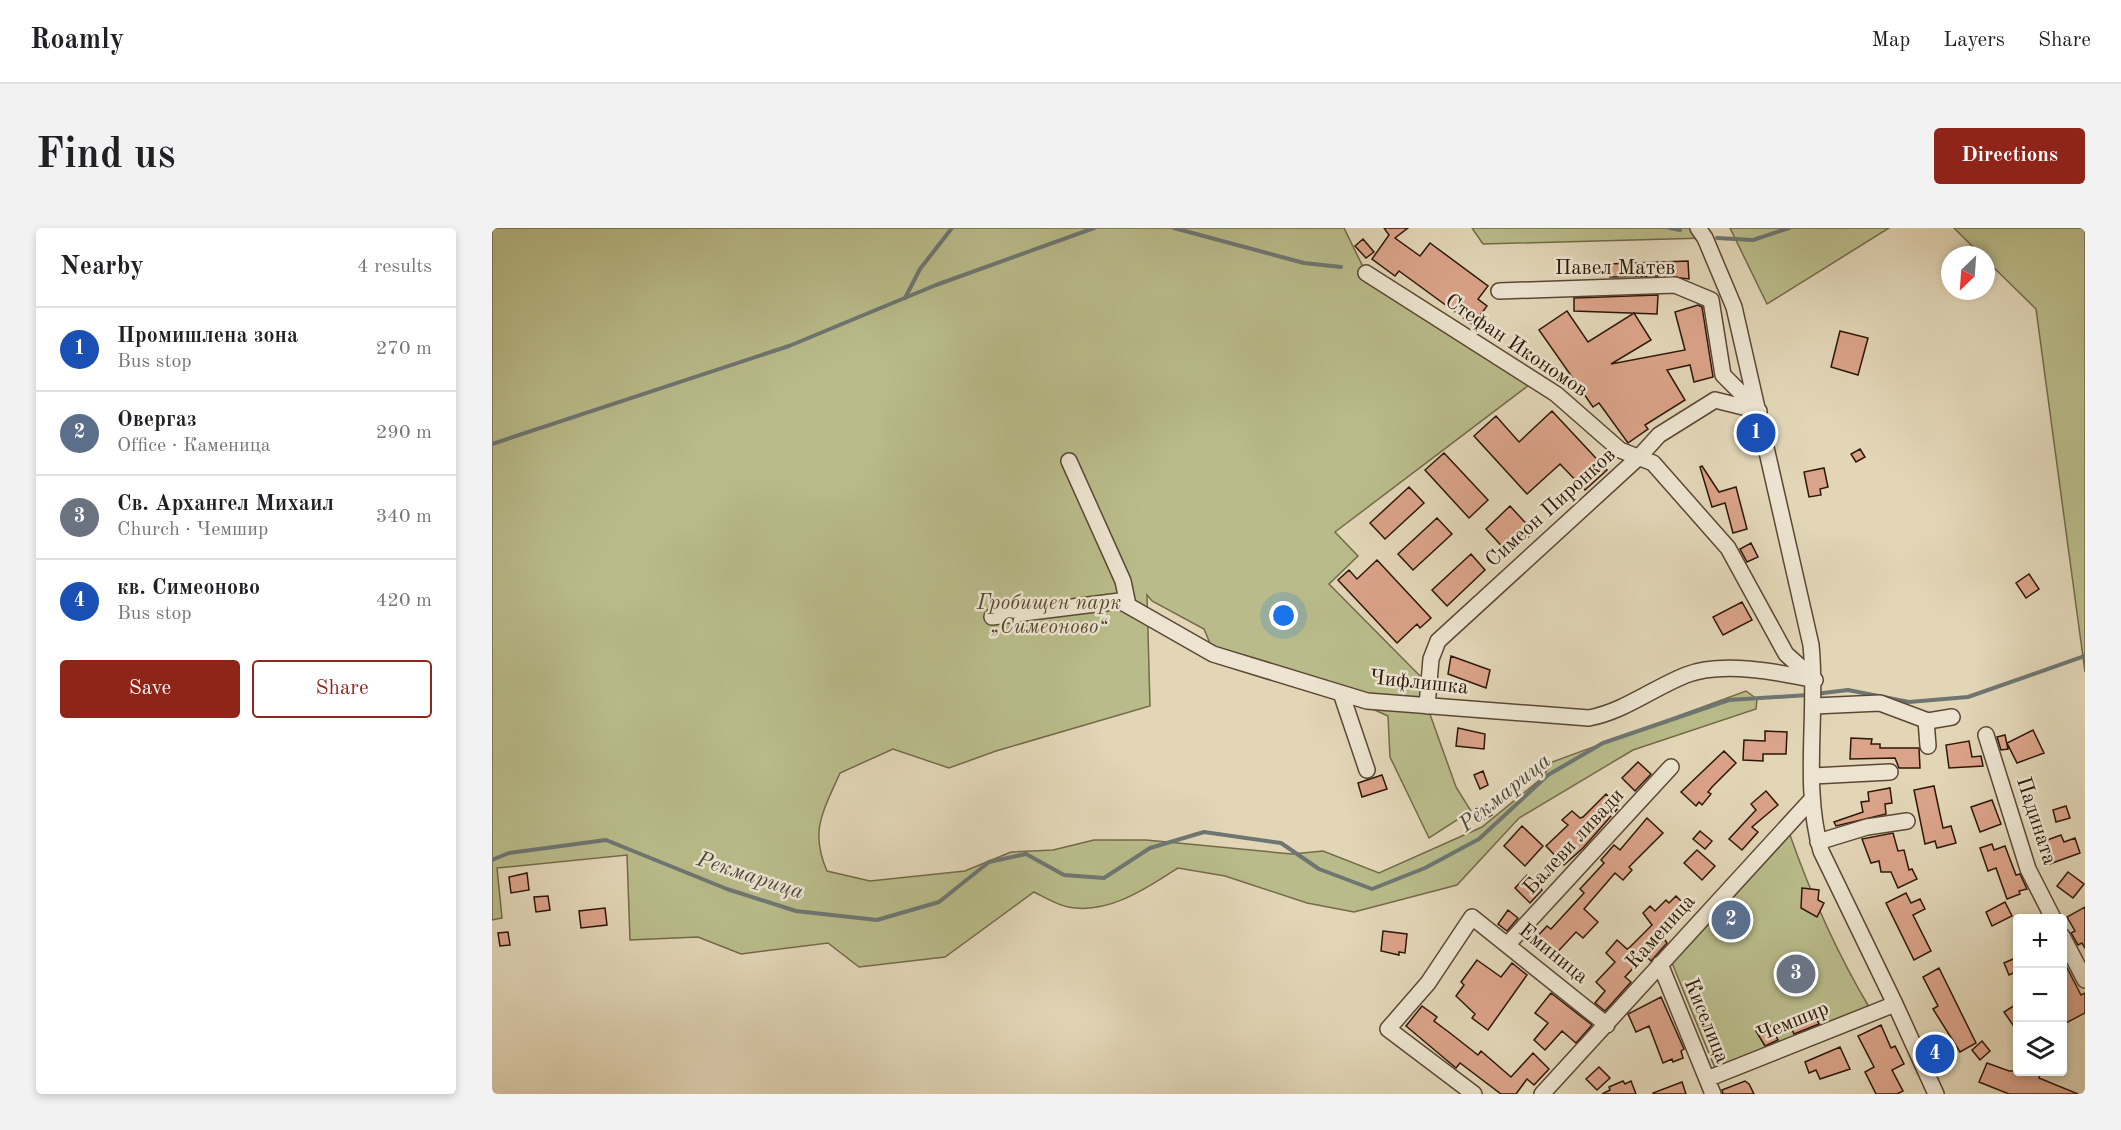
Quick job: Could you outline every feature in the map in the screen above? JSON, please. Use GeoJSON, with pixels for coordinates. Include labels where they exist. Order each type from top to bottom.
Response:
{"type":"FeatureCollection","features":[{"type":"Feature","properties":{"kind":"street"},"geometry":{"type":"LineString","coordinates":[[1698,228],[1705,238],[1734,307],[1811,645],[1815,682],[1813,824],[1818,842],[1936,1094]]}},
{"type":"Feature","properties":{"kind":"street","name":"Стефан Икономов"},"geometry":{"type":"LineString","coordinates":[[1366,273],[1556,394],[1620,450],[1653,463],[1728,548],[1786,654],[1815,682]]}},
{"type":"Feature","properties":{"kind":"street","name":"Павел Матев"},"geometry":{"type":"LineString","coordinates":[[1498,291],[1675,285],[1711,300],[1723,375],[1759,411]]}},
{"type":"Feature","properties":{"kind":"street","name":"Симеон Пиронков"},"geometry":{"type":"LineString","coordinates":[[1426,706],[1431,659],[1438,641],[1639,457],[1659,435],[1715,400],[1759,411]]}},
{"type":"Feature","properties":{"kind":"street"},"geometry":{"type":"LineString","coordinates":[[1069,461],[1123,581],[1128,605]]}},
{"type":"Feature","properties":{"kind":"street","name":"Чифлишка"},"geometry":{"type":"LineString","coordinates":[[992,617],[1120,601],[1213,654],[1367,701],[1426,706],[1589,718],[1607,715],[1688,674],[1720,669],[1771,671],[1815,682]]}},
{"type":"Feature","properties":{"kind":"street"},"geometry":{"type":"LineString","coordinates":[[1341,693],[1367,770]]}},
{"type":"Feature","properties":{"kind":"street"},"geometry":{"type":"LineString","coordinates":[[1814,704],[1880,703],[1926,720],[1952,717]]}},
{"type":"Feature","properties":{"kind":"street"},"geometry":{"type":"LineString","coordinates":[[1926,720],[1928,746]]}},
{"type":"Feature","properties":{"kind":"street","name":"Падината"},"geometry":{"type":"LineString","coordinates":[[1986,735],[2028,869],[2051,914]]}},
{"type":"Feature","properties":{"kind":"street","name":"Балеви ливади"},"geometry":{"type":"LineString","coordinates":[[1507,945],[1671,767]]}},
{"type":"Feature","properties":{"kind":"street"},"geometry":{"type":"LineString","coordinates":[[1813,776],[1890,772]]}},
{"type":"Feature","properties":{"kind":"street","name":"Каменица"},"geometry":{"type":"LineString","coordinates":[[1542,1094],[1812,799]]}},
{"type":"Feature","properties":{"kind":"street"},"geometry":{"type":"LineString","coordinates":[[1818,842],[1867,827],[1907,820]]}},
{"type":"Feature","properties":{"kind":"street","name":"Еминица"},"geometry":{"type":"LineString","coordinates":[[1474,1094],[1388,1029],[1428,983],[1472,917],[1607,1024]]}},
{"type":"Feature","properties":{"kind":"street"},"geometry":{"type":"LineString","coordinates":[[2067,946],[2085,980]]}},
{"type":"Feature","properties":{"kind":"street","name":"Киселица"},"geometry":{"type":"LineString","coordinates":[[1660,964],[1713,1094]]}},
{"type":"Feature","properties":{"kind":"street","name":"Чемшир"},"geometry":{"type":"LineString","coordinates":[[1707,1079],[1895,1004]]}},
{"type":"Feature","properties":{"kind":"green space","name":"Гробищен парк „Симеоново“"},"geometry":{"type":"Polygon","coordinates":[[[492,228],[1344,228],[1366,273],[1533,382],[1335,532],[1358,556],[1329,584],[1428,684],[1427,706],[1456,787],[1471,811],[1429,838],[1390,757],[1388,716],[1311,681],[1212,648],[1204,629],[1152,601],[1147,595],[1150,706],[996,751],[949,768],[893,749],[840,773],[824,809],[819,832],[819,844],[827,871],[870,881],[965,871],[1011,852],[1053,850],[1094,840],[1146,840],[1292,854],[1323,851],[1379,873],[1482,827],[1542,778],[1552,762],[1746,691],[1757,699],[1756,709],[1633,750],[1519,818],[1457,885],[1354,912],[1307,903],[1225,876],[1178,868],[1126,898],[1098,907],[1068,907],[1034,892],[945,957],[859,967],[828,943],[741,954],[698,937],[630,940],[627,855],[497,868],[502,918],[492,920],[492,228]]]}},
{"type":"Feature","properties":{"kind":"green space"},"geometry":{"type":"Polygon","coordinates":[[[1472,228],[1698,228],[1705,238],[1483,244],[1472,228]]]}},
{"type":"Feature","properties":{"kind":"green space"},"geometry":{"type":"Polygon","coordinates":[[[1730,228],[1889,228],[1767,304],[1730,228]]]}},
{"type":"Feature","properties":{"kind":"green space"},"geometry":{"type":"Polygon","coordinates":[[[1954,228],[2085,228],[2085,672],[2036,309],[1995,269],[1995,246],[1972,246],[1954,228]]]}},
{"type":"Feature","properties":{"kind":"green space"},"geometry":{"type":"Polygon","coordinates":[[[1790,835],[1825,923],[1869,1007],[1715,1068],[1672,963],[1790,835]]]}},
{"type":"Feature","properties":{"kind":"building"},"geometry":{"type":"Polygon","coordinates":[[[1384,228],[1408,228],[1395,238],[1420,256],[1430,243],[1488,286],[1478,299],[1487,306],[1473,325],[1399,271],[1395,276],[1372,259],[1389,235],[1384,228]]]}},
{"type":"Feature","properties":{"kind":"building"},"geometry":{"type":"Polygon","coordinates":[[[1363,239],[1374,252],[1366,258],[1355,246],[1363,239]]]}},
{"type":"Feature","properties":{"kind":"building"},"geometry":{"type":"Polygon","coordinates":[[[1688,261],[1689,279],[1665,276],[1661,262],[1688,261]]]}},
{"type":"Feature","properties":{"kind":"building"},"geometry":{"type":"Polygon","coordinates":[[[1658,262],[1658,276],[1610,277],[1609,264],[1658,262]]]}},
{"type":"Feature","properties":{"kind":"building"},"geometry":{"type":"Polygon","coordinates":[[[1658,295],[1657,314],[1574,311],[1574,298],[1658,295]]]}},
{"type":"Feature","properties":{"kind":"building"},"geometry":{"type":"Polygon","coordinates":[[[1698,305],[1702,307],[1713,377],[1694,382],[1690,365],[1667,370],[1685,400],[1645,425],[1648,429],[1628,443],[1599,403],[1593,407],[1539,330],[1567,311],[1588,342],[1634,313],[1651,340],[1611,364],[1685,350],[1675,312],[1698,305]]]}},
{"type":"Feature","properties":{"kind":"building"},"geometry":{"type":"Polygon","coordinates":[[[1840,331],[1868,338],[1858,375],[1831,367],[1840,331]]]}},
{"type":"Feature","properties":{"kind":"building"},"geometry":{"type":"Polygon","coordinates":[[[1552,411],[1607,470],[1585,490],[1560,464],[1527,494],[1474,436],[1496,416],[1519,442],[1552,411]]]}},
{"type":"Feature","properties":{"kind":"building"},"geometry":{"type":"Polygon","coordinates":[[[1860,449],[1865,457],[1856,462],[1851,454],[1860,449]]]}},
{"type":"Feature","properties":{"kind":"building"},"geometry":{"type":"Polygon","coordinates":[[[1444,453],[1488,500],[1469,518],[1425,470],[1444,453]]]}},
{"type":"Feature","properties":{"kind":"building"},"geometry":{"type":"Polygon","coordinates":[[[1702,466],[1719,492],[1736,487],[1747,529],[1733,533],[1725,503],[1712,507],[1700,467],[1702,466]]]}},
{"type":"Feature","properties":{"kind":"building"},"geometry":{"type":"Polygon","coordinates":[[[1824,468],[1828,487],[1820,489],[1821,495],[1809,497],[1804,472],[1824,468]]]}},
{"type":"Feature","properties":{"kind":"building"},"geometry":{"type":"Polygon","coordinates":[[[1409,487],[1424,503],[1385,539],[1370,523],[1409,487]]]}},
{"type":"Feature","properties":{"kind":"building"},"geometry":{"type":"Polygon","coordinates":[[[1510,506],[1534,532],[1509,554],[1486,529],[1510,506]]]}},
{"type":"Feature","properties":{"kind":"building"},"geometry":{"type":"Polygon","coordinates":[[[1437,518],[1452,534],[1413,570],[1398,554],[1437,518]]]}},
{"type":"Feature","properties":{"kind":"building"},"geometry":{"type":"Polygon","coordinates":[[[1751,543],[1758,557],[1747,562],[1740,549],[1751,543]]]}},
{"type":"Feature","properties":{"kind":"building"},"geometry":{"type":"Polygon","coordinates":[[[1471,554],[1485,570],[1447,606],[1432,590],[1471,554]]]}},
{"type":"Feature","properties":{"kind":"building"},"geometry":{"type":"Polygon","coordinates":[[[1377,560],[1431,618],[1420,628],[1417,624],[1397,643],[1338,580],[1349,570],[1357,579],[1377,560]]]}},
{"type":"Feature","properties":{"kind":"building"},"geometry":{"type":"Polygon","coordinates":[[[2029,574],[2039,589],[2026,598],[2016,583],[2029,574]]]}},
{"type":"Feature","properties":{"kind":"building"},"geometry":{"type":"Polygon","coordinates":[[[1742,602],[1752,620],[1723,635],[1713,617],[1742,602]]]}},
{"type":"Feature","properties":{"kind":"building"},"geometry":{"type":"Polygon","coordinates":[[[1451,656],[1490,670],[1486,688],[1448,674],[1451,656]]]}},
{"type":"Feature","properties":{"kind":"building"},"geometry":{"type":"Polygon","coordinates":[[[1458,728],[1485,734],[1484,749],[1456,746],[1458,728]]]}},
{"type":"Feature","properties":{"kind":"building"},"geometry":{"type":"Polygon","coordinates":[[[2033,730],[2044,753],[2017,763],[2007,743],[2033,730]]]}},
{"type":"Feature","properties":{"kind":"building"},"geometry":{"type":"Polygon","coordinates":[[[1765,731],[1787,732],[1786,754],[1763,754],[1763,761],[1743,760],[1744,740],[1765,741],[1765,731]]]}},
{"type":"Feature","properties":{"kind":"building"},"geometry":{"type":"Polygon","coordinates":[[[2005,735],[2008,749],[2001,750],[1997,737],[2005,735]]]}},
{"type":"Feature","properties":{"kind":"building"},"geometry":{"type":"Polygon","coordinates":[[[1851,738],[1872,739],[1871,744],[1880,744],[1880,748],[1919,748],[1920,768],[1899,768],[1895,758],[1850,759],[1851,738]]]}},
{"type":"Feature","properties":{"kind":"building"},"geometry":{"type":"Polygon","coordinates":[[[1969,741],[1972,757],[1981,756],[1983,766],[1949,768],[1946,745],[1969,741]]]}},
{"type":"Feature","properties":{"kind":"building"},"geometry":{"type":"Polygon","coordinates":[[[1724,751],[1736,763],[1712,787],[1708,792],[1711,794],[1702,805],[1699,802],[1696,806],[1681,792],[1724,751]]]}},
{"type":"Feature","properties":{"kind":"building"},"geometry":{"type":"Polygon","coordinates":[[[1638,762],[1651,774],[1635,791],[1622,778],[1638,762]]]}},
{"type":"Feature","properties":{"kind":"building"},"geometry":{"type":"Polygon","coordinates":[[[1483,771],[1488,785],[1480,789],[1474,775],[1483,771]]]}},
{"type":"Feature","properties":{"kind":"building"},"geometry":{"type":"Polygon","coordinates":[[[1382,775],[1387,789],[1362,797],[1358,783],[1382,775]]]}},
{"type":"Feature","properties":{"kind":"building"},"geometry":{"type":"Polygon","coordinates":[[[1934,786],[1943,828],[1951,826],[1956,843],[1937,848],[1935,841],[1925,844],[1914,790],[1934,786]]]}},
{"type":"Feature","properties":{"kind":"building"},"geometry":{"type":"Polygon","coordinates":[[[1890,788],[1892,803],[1885,804],[1886,814],[1836,826],[1834,822],[1863,812],[1861,802],[1869,801],[1868,792],[1890,788]]]}},
{"type":"Feature","properties":{"kind":"building"},"geometry":{"type":"Polygon","coordinates":[[[1766,791],[1778,805],[1752,827],[1758,832],[1742,850],[1729,839],[1756,810],[1751,804],[1766,791]]]}},
{"type":"Feature","properties":{"kind":"building"},"geometry":{"type":"Polygon","coordinates":[[[1606,794],[1619,807],[1583,848],[1564,865],[1546,846],[1568,825],[1562,820],[1572,811],[1580,818],[1583,817],[1606,794]]]}},
{"type":"Feature","properties":{"kind":"building"},"geometry":{"type":"Polygon","coordinates":[[[1992,800],[2001,824],[1980,832],[1971,807],[1992,800]]]}},
{"type":"Feature","properties":{"kind":"building"},"geometry":{"type":"Polygon","coordinates":[[[1488,805],[1492,815],[1480,821],[1476,809],[1488,805]]]}},
{"type":"Feature","properties":{"kind":"building"},"geometry":{"type":"Polygon","coordinates":[[[2066,806],[2070,818],[2056,822],[2053,810],[2066,806]]]}},
{"type":"Feature","properties":{"kind":"building"},"geometry":{"type":"Polygon","coordinates":[[[1647,818],[1663,833],[1629,867],[1632,870],[1623,880],[1615,873],[1584,909],[1598,922],[1583,938],[1576,932],[1551,959],[1532,942],[1547,926],[1551,929],[1584,893],[1580,889],[1604,863],[1601,860],[1614,845],[1620,850],[1647,818]]]}},
{"type":"Feature","properties":{"kind":"building"},"geometry":{"type":"Polygon","coordinates":[[[1522,826],[1543,846],[1525,866],[1504,846],[1522,826]]]}},
{"type":"Feature","properties":{"kind":"building"},"geometry":{"type":"Polygon","coordinates":[[[1700,831],[1712,841],[1705,849],[1693,839],[1700,831]]]}},
{"type":"Feature","properties":{"kind":"building"},"geometry":{"type":"Polygon","coordinates":[[[1893,833],[1898,851],[1904,850],[1909,870],[1912,869],[1917,879],[1898,888],[1891,872],[1881,872],[1879,861],[1871,863],[1862,839],[1893,833]]]}},
{"type":"Feature","properties":{"kind":"building"},"geometry":{"type":"Polygon","coordinates":[[[2061,835],[2064,842],[2075,838],[2080,853],[2047,865],[2039,843],[2061,835]]]}},
{"type":"Feature","properties":{"kind":"building"},"geometry":{"type":"Polygon","coordinates":[[[1992,844],[1994,850],[2005,846],[2016,875],[2020,874],[2027,889],[2019,891],[2020,894],[2007,899],[1996,868],[1988,871],[1980,848],[1992,844]]]}},
{"type":"Feature","properties":{"kind":"building"},"geometry":{"type":"Polygon","coordinates":[[[1697,850],[1715,866],[1702,880],[1684,863],[1697,850]]]}},
{"type":"Feature","properties":{"kind":"building"},"geometry":{"type":"Polygon","coordinates":[[[2068,872],[2084,884],[2073,898],[2057,886],[2068,872]]]}},
{"type":"Feature","properties":{"kind":"building"},"geometry":{"type":"Polygon","coordinates":[[[527,873],[529,890],[511,893],[509,877],[527,873]]]}},
{"type":"Feature","properties":{"kind":"building"},"geometry":{"type":"Polygon","coordinates":[[[1527,875],[1542,890],[1530,903],[1515,888],[1527,875]]]}},
{"type":"Feature","properties":{"kind":"building"},"geometry":{"type":"Polygon","coordinates":[[[1802,888],[1819,890],[1818,900],[1824,903],[1817,917],[1801,908],[1802,888]]]}},
{"type":"Feature","properties":{"kind":"building"},"geometry":{"type":"Polygon","coordinates":[[[1906,893],[1911,903],[1920,899],[1925,909],[1913,915],[1931,951],[1914,960],[1886,903],[1906,893]]]}},
{"type":"Feature","properties":{"kind":"building"},"geometry":{"type":"Polygon","coordinates":[[[548,896],[550,910],[536,912],[534,897],[548,896]]]}},
{"type":"Feature","properties":{"kind":"building"},"geometry":{"type":"Polygon","coordinates":[[[1676,896],[1689,909],[1663,937],[1667,943],[1651,961],[1645,955],[1625,977],[1631,982],[1605,1011],[1595,1003],[1605,991],[1596,982],[1615,962],[1606,953],[1617,940],[1627,949],[1630,947],[1652,925],[1643,913],[1650,906],[1655,911],[1666,900],[1669,903],[1676,896]]]}},
{"type":"Feature","properties":{"kind":"building"},"geometry":{"type":"Polygon","coordinates":[[[1737,902],[1748,912],[1725,937],[1714,928],[1737,902]]]}},
{"type":"Feature","properties":{"kind":"building"},"geometry":{"type":"Polygon","coordinates":[[[2005,902],[2012,916],[1992,926],[1986,912],[2005,902]]]}},
{"type":"Feature","properties":{"kind":"building"},"geometry":{"type":"Polygon","coordinates":[[[2085,907],[2085,948],[2082,943],[2078,945],[2071,933],[2075,931],[2067,917],[2085,907]]]}},
{"type":"Feature","properties":{"kind":"building"},"geometry":{"type":"Polygon","coordinates":[[[605,908],[607,925],[581,928],[579,911],[605,908]]]}},
{"type":"Feature","properties":{"kind":"building"},"geometry":{"type":"Polygon","coordinates":[[[1508,910],[1518,918],[1507,931],[1498,924],[1508,910]]]}},
{"type":"Feature","properties":{"kind":"building"},"geometry":{"type":"Polygon","coordinates":[[[1383,931],[1407,934],[1405,953],[1399,952],[1399,955],[1381,951],[1383,931]]]}},
{"type":"Feature","properties":{"kind":"building"},"geometry":{"type":"Polygon","coordinates":[[[508,932],[510,945],[500,946],[498,933],[508,932]]]}},
{"type":"Feature","properties":{"kind":"building"},"geometry":{"type":"Polygon","coordinates":[[[1785,959],[1814,971],[1807,990],[1777,977],[1785,959]]]}},
{"type":"Feature","properties":{"kind":"building"},"geometry":{"type":"Polygon","coordinates":[[[2013,959],[2013,973],[2009,975],[2004,963],[2013,959]]]}},
{"type":"Feature","properties":{"kind":"building"},"geometry":{"type":"Polygon","coordinates":[[[1477,960],[1501,977],[1512,963],[1527,975],[1488,1030],[1472,1018],[1475,1014],[1456,996],[1464,985],[1461,982],[1477,960]]]}},
{"type":"Feature","properties":{"kind":"building"},"geometry":{"type":"Polygon","coordinates":[[[1939,968],[1976,1043],[1960,1052],[1933,1009],[1938,1006],[1923,977],[1939,968]]]}},
{"type":"Feature","properties":{"kind":"building"},"geometry":{"type":"Polygon","coordinates":[[[2067,968],[2081,995],[2085,993],[2085,1013],[2067,1022],[2067,968]]]}},
{"type":"Feature","properties":{"kind":"building"},"geometry":{"type":"Polygon","coordinates":[[[1551,993],[1592,1025],[1576,1043],[1562,1031],[1545,1050],[1534,1040],[1548,1023],[1535,1013],[1551,993]]]}},
{"type":"Feature","properties":{"kind":"building"},"geometry":{"type":"Polygon","coordinates":[[[1661,997],[1684,1049],[1681,1051],[1683,1058],[1673,1062],[1672,1059],[1663,1063],[1649,1026],[1636,1032],[1628,1014],[1661,997]]]}},
{"type":"Feature","properties":{"kind":"building"},"geometry":{"type":"Polygon","coordinates":[[[1422,1006],[1437,1017],[1434,1021],[1478,1055],[1481,1051],[1511,1077],[1533,1053],[1549,1069],[1534,1085],[1527,1079],[1516,1094],[1501,1094],[1460,1063],[1456,1068],[1406,1026],[1422,1006]]]}},
{"type":"Feature","properties":{"kind":"building"},"geometry":{"type":"Polygon","coordinates":[[[2013,1006],[2013,1025],[2004,1012],[2013,1006]]]}},
{"type":"Feature","properties":{"kind":"building"},"geometry":{"type":"Polygon","coordinates":[[[1815,1015],[1819,1024],[1794,1034],[1790,1025],[1815,1015]]]}},
{"type":"Feature","properties":{"kind":"building"},"geometry":{"type":"Polygon","coordinates":[[[1769,1024],[1778,1040],[1765,1046],[1756,1031],[1769,1024]]]}},
{"type":"Feature","properties":{"kind":"building"},"geometry":{"type":"Polygon","coordinates":[[[1881,1025],[1891,1048],[1895,1046],[1904,1064],[1892,1070],[1903,1091],[1897,1094],[1876,1094],[1865,1072],[1874,1067],[1858,1036],[1881,1025]]]}},
{"type":"Feature","properties":{"kind":"building"},"geometry":{"type":"Polygon","coordinates":[[[1982,1041],[1990,1051],[1980,1060],[1972,1050],[1982,1041]]]}},
{"type":"Feature","properties":{"kind":"building"},"geometry":{"type":"Polygon","coordinates":[[[1840,1047],[1850,1069],[1820,1079],[1816,1070],[1809,1073],[1805,1062],[1840,1047]]]}},
{"type":"Feature","properties":{"kind":"building"},"geometry":{"type":"Polygon","coordinates":[[[1987,1063],[2013,1071],[2013,1076],[2040,1076],[2039,1078],[2078,1094],[2009,1094],[1979,1082],[1987,1063]]]}},
{"type":"Feature","properties":{"kind":"building"},"geometry":{"type":"Polygon","coordinates":[[[1599,1067],[1610,1078],[1597,1090],[1586,1079],[1599,1067]]]}},
{"type":"Feature","properties":{"kind":"building"},"geometry":{"type":"Polygon","coordinates":[[[1623,1081],[1625,1084],[1631,1081],[1636,1094],[1602,1094],[1610,1090],[1609,1087],[1623,1081]]]}},
{"type":"Feature","properties":{"kind":"building"},"geometry":{"type":"Polygon","coordinates":[[[1745,1081],[1754,1094],[1723,1094],[1722,1090],[1745,1081]]]}},
{"type":"Feature","properties":{"kind":"building"},"geometry":{"type":"Polygon","coordinates":[[[1682,1082],[1686,1094],[1653,1094],[1653,1093],[1682,1082]]]}},
{"type":"Feature","properties":{"kind":"waterway"},"geometry":{"type":"LineString","coordinates":[[905,298],[920,269],[952,228]]}},
{"type":"Feature","properties":{"kind":"waterway"},"geometry":{"type":"LineString","coordinates":[[492,444],[789,346],[936,285],[1094,228]]}},
{"type":"Feature","properties":{"kind":"waterway"},"geometry":{"type":"LineString","coordinates":[[1174,228],[1304,263],[1341,267]]}},
{"type":"Feature","properties":{"kind":"waterway"},"geometry":{"type":"LineString","coordinates":[[1670,228],[1680,230]]}},
{"type":"Feature","properties":{"kind":"waterway"},"geometry":{"type":"LineString","coordinates":[[1717,238],[1753,240],[1789,228]]}},
{"type":"Feature","properties":{"kind":"waterway","name":"Рекмарица"},"geometry":{"type":"LineString","coordinates":[[1815,694],[1848,690],[1909,702],[1968,697],[2085,656]]}},
{"type":"Feature","properties":{"kind":"waterway","name":"Рекмарица"},"geometry":{"type":"LineString","coordinates":[[492,860],[509,853],[606,840],[727,889],[796,911],[877,920],[939,902],[989,862],[1026,854],[1064,875],[1104,878],[1150,848],[1204,832],[1281,843],[1319,869],[1372,889],[1425,868],[1479,839],[1548,775],[1603,743],[1729,700],[1808,695]]}},
{"type":"Feature","properties":{"kind":"place","name":"Промишлена зона"},"geometry":{"type":"Point","coordinates":[1756,433]}},
{"type":"Feature","properties":{"kind":"place","name":"Овергаз"},"geometry":{"type":"Point","coordinates":[1731,920]}},
{"type":"Feature","properties":{"kind":"place","name":"Св. Архангел Михаил"},"geometry":{"type":"Point","coordinates":[1796,974]}},
{"type":"Feature","properties":{"kind":"place","name":"кв. Симеоново"},"geometry":{"type":"Point","coordinates":[1935,1054]}}]}
